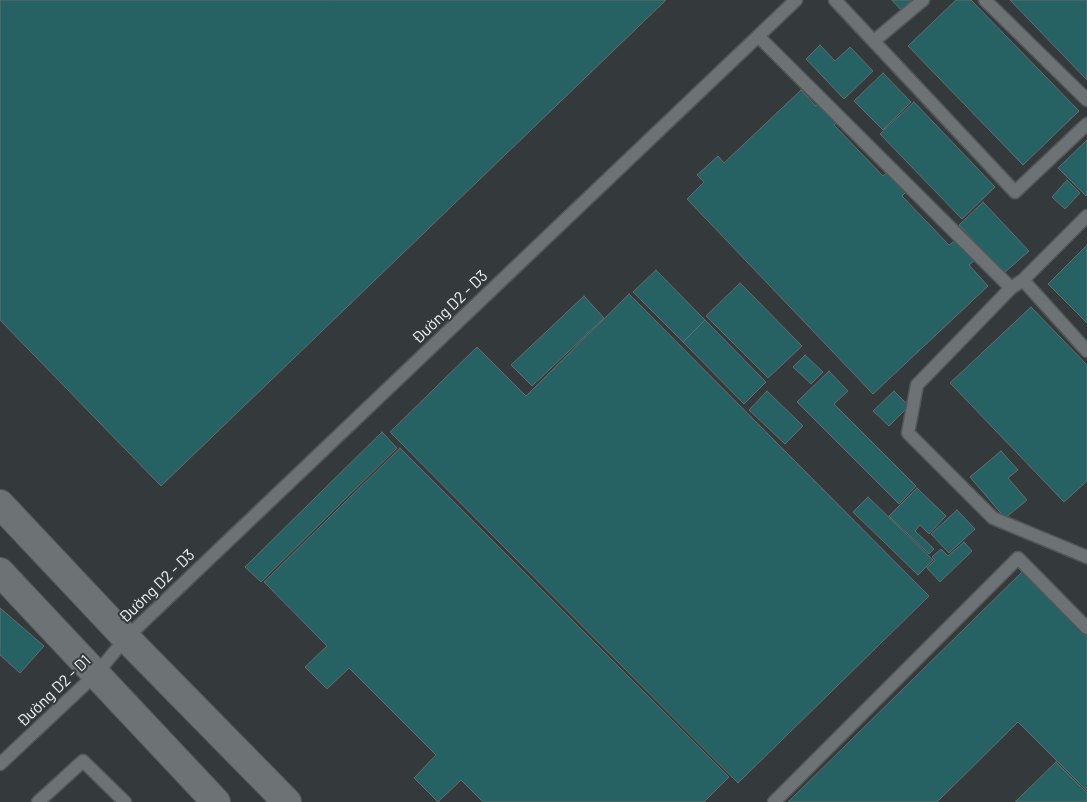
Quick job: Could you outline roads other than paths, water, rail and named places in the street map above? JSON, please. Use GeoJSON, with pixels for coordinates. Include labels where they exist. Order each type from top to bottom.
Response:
{"type":"FeatureCollection","features":[{"type":"Feature","properties":{"kind":"street"},"geometry":{"type":"LineString","coordinates":[[0,504],[126,638],[287,802]]}},
{"type":"Feature","properties":{"kind":"street"},"geometry":{"type":"LineString","coordinates":[[0,572],[97,673],[216,802]]}},
{"type":"Feature","properties":{"kind":"lane","name":"Đường D2 - D3"},"geometry":{"type":"LineString","coordinates":[[126,638],[796,0]]}},
{"type":"Feature","properties":{"kind":"lane"},"geometry":{"type":"LineString","coordinates":[[835,0],[1015,192],[1087,124]]}},
{"type":"Feature","properties":{"kind":"lane"},"geometry":{"type":"LineString","coordinates":[[874,41],[923,0]]}},
{"type":"Feature","properties":{"kind":"lane"},"geometry":{"type":"LineString","coordinates":[[985,0],[1087,100]]}},
{"type":"Feature","properties":{"kind":"lane"},"geometry":{"type":"LineString","coordinates":[[759,37],[1011,288]]}},
{"type":"Feature","properties":{"kind":"lane"},"geometry":{"type":"LineString","coordinates":[[1087,216],[1023,280],[1011,288],[917,385],[908,432],[993,518],[1087,556]]}},
{"type":"Feature","properties":{"kind":"lane"},"geometry":{"type":"LineString","coordinates":[[1023,280],[1087,352]]}},
{"type":"Feature","properties":{"kind":"lane"},"geometry":{"type":"LineString","coordinates":[[774,802],[1018,558],[1087,628]]}},
{"type":"Feature","properties":{"kind":"lane","name":"Đường D2 - D1"},"geometry":{"type":"LineString","coordinates":[[0,764],[97,673],[126,638]]}},
{"type":"Feature","properties":{"kind":"lane"},"geometry":{"type":"LineString","coordinates":[[38,802],[83,761],[125,802]]}}]}
